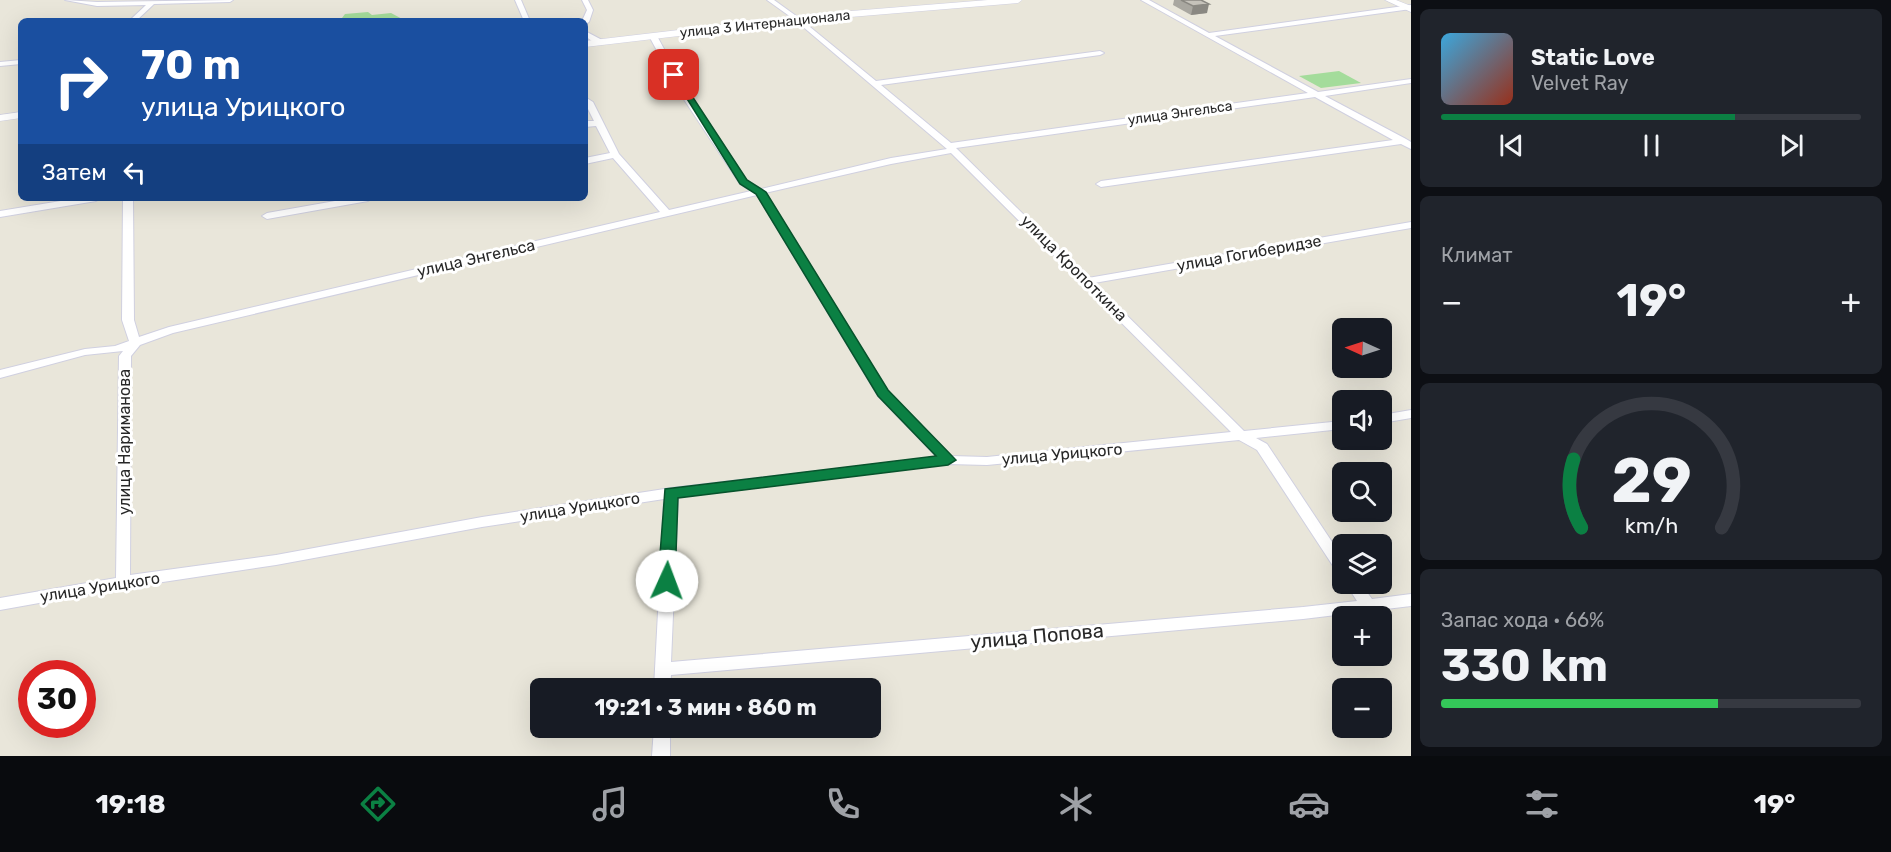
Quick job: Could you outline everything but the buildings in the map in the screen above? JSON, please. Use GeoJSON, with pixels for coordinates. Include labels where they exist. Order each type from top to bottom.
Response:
{"type":"FeatureCollection","features":[{"type":"Feature","properties":{"kind":"street"},"geometry":{"type":"LineString","coordinates":[[68,0],[97,4],[230,0]]}},
{"type":"Feature","properties":{"kind":"street"},"geometry":{"type":"LineString","coordinates":[[135,18],[149,4],[157,0]]}},
{"type":"Feature","properties":{"kind":"street"},"geometry":{"type":"LineString","coordinates":[[518,0],[526,18]]}},
{"type":"Feature","properties":{"kind":"street"},"geometry":{"type":"LineString","coordinates":[[585,0],[590,10],[587,18]]}},
{"type":"Feature","properties":{"kind":"street","name":"улица Кропоткина"},"geometry":{"type":"LineString","coordinates":[[770,0],[797,19],[951,148],[1088,281],[1240,435],[1262,447],[1332,553]]}},
{"type":"Feature","properties":{"kind":"street","name":"улица 3 Интернационала"},"geometry":{"type":"LineString","coordinates":[[588,44],[797,19],[1017,0]]}},
{"type":"Feature","properties":{"kind":"street"},"geometry":{"type":"LineString","coordinates":[[1144,0],[1407,143]]}},
{"type":"Feature","properties":{"kind":"street"},"geometry":{"type":"LineString","coordinates":[[1389,0],[1410,8]]}},
{"type":"Feature","properties":{"kind":"street"},"geometry":{"type":"LineString","coordinates":[[1208,35],[1410,8]]}},
{"type":"Feature","properties":{"kind":"street"},"geometry":{"type":"LineString","coordinates":[[588,35],[599,42]]}},
{"type":"Feature","properties":{"kind":"street"},"geometry":{"type":"LineString","coordinates":[[653,36],[685,95],[743,182],[760,192],[882,393],[948,460]]}},
{"type":"Feature","properties":{"kind":"street"},"geometry":{"type":"LineString","coordinates":[[874,84],[1100,53]]}},
{"type":"Feature","properties":{"kind":"street"},"geometry":{"type":"LineString","coordinates":[[0,64],[18,62]]}},
{"type":"Feature","properties":{"kind":"street","name":"улица Энгельса"},"geometry":{"type":"LineString","coordinates":[[0,374],[51,363],[85,352],[117,350],[169,330],[951,148],[1411,81]]}},
{"type":"Feature","properties":{"kind":"street"},"geometry":{"type":"LineString","coordinates":[[588,101],[615,155],[666,213]]}},
{"type":"Feature","properties":{"kind":"street"},"geometry":{"type":"LineString","coordinates":[[0,118],[18,115]]}},
{"type":"Feature","properties":{"kind":"street"},"geometry":{"type":"LineString","coordinates":[[588,124],[598,123]]}},
{"type":"Feature","properties":{"kind":"street"},"geometry":{"type":"LineString","coordinates":[[1101,184],[1407,143]]}},
{"type":"Feature","properties":{"kind":"street"},"geometry":{"type":"LineString","coordinates":[[588,160],[615,155]]}},
{"type":"Feature","properties":{"kind":"street"},"geometry":{"type":"LineString","coordinates":[[0,213],[77,201]]}},
{"type":"Feature","properties":{"kind":"street"},"geometry":{"type":"LineString","coordinates":[[128,201],[128,320],[135,343]]}},
{"type":"Feature","properties":{"kind":"street"},"geometry":{"type":"LineString","coordinates":[[267,216],[322,202]]}},
{"type":"Feature","properties":{"kind":"street","name":"улица Гогиберидзе"},"geometry":{"type":"LineString","coordinates":[[1088,281],[1411,225]]}},
{"type":"Feature","properties":{"kind":"street","name":"улица Нариманова"},"geometry":{"type":"LineString","coordinates":[[123,582],[124,356],[135,343]]}},
{"type":"Feature","properties":{"kind":"street"},"geometry":{"type":"LineString","coordinates":[[1392,417],[1411,414]]}},
{"type":"Feature","properties":{"kind":"street","name":"улица Урицкого"},"geometry":{"type":"LineString","coordinates":[[0,604],[123,582],[276,560],[482,522],[671,493],[948,460],[987,461],[1332,426]]}},
{"type":"Feature","properties":{"kind":"street"},"geometry":{"type":"LineString","coordinates":[[662,678],[671,493]]}},
{"type":"Feature","properties":{"kind":"street"},"geometry":{"type":"LineString","coordinates":[[1360,594],[1367,604]]}},
{"type":"Feature","properties":{"kind":"street","name":"улица Попова"},"geometry":{"type":"LineString","coordinates":[[662,669],[1303,613],[1411,600]]}},
{"type":"Feature","properties":{"kind":"street"},"geometry":{"type":"LineString","coordinates":[[661,756],[662,738]]}},
{"type":"Feature","properties":{"kind":"green space"},"geometry":{"type":"Polygon","coordinates":[[[391,13],[400,18],[342,18],[345,14],[391,13]]]}},
{"type":"Feature","properties":{"kind":"green space"},"geometry":{"type":"Polygon","coordinates":[[[1339,71],[1361,83],[1321,88],[1299,76],[1339,71]]]}},
{"type":"Feature","properties":{"kind":"route"},"geometry":{"type":"LineString","coordinates":[[667,581],[671,493],[948,460],[882,393],[760,192],[743,182],[674,75]]}}]}
